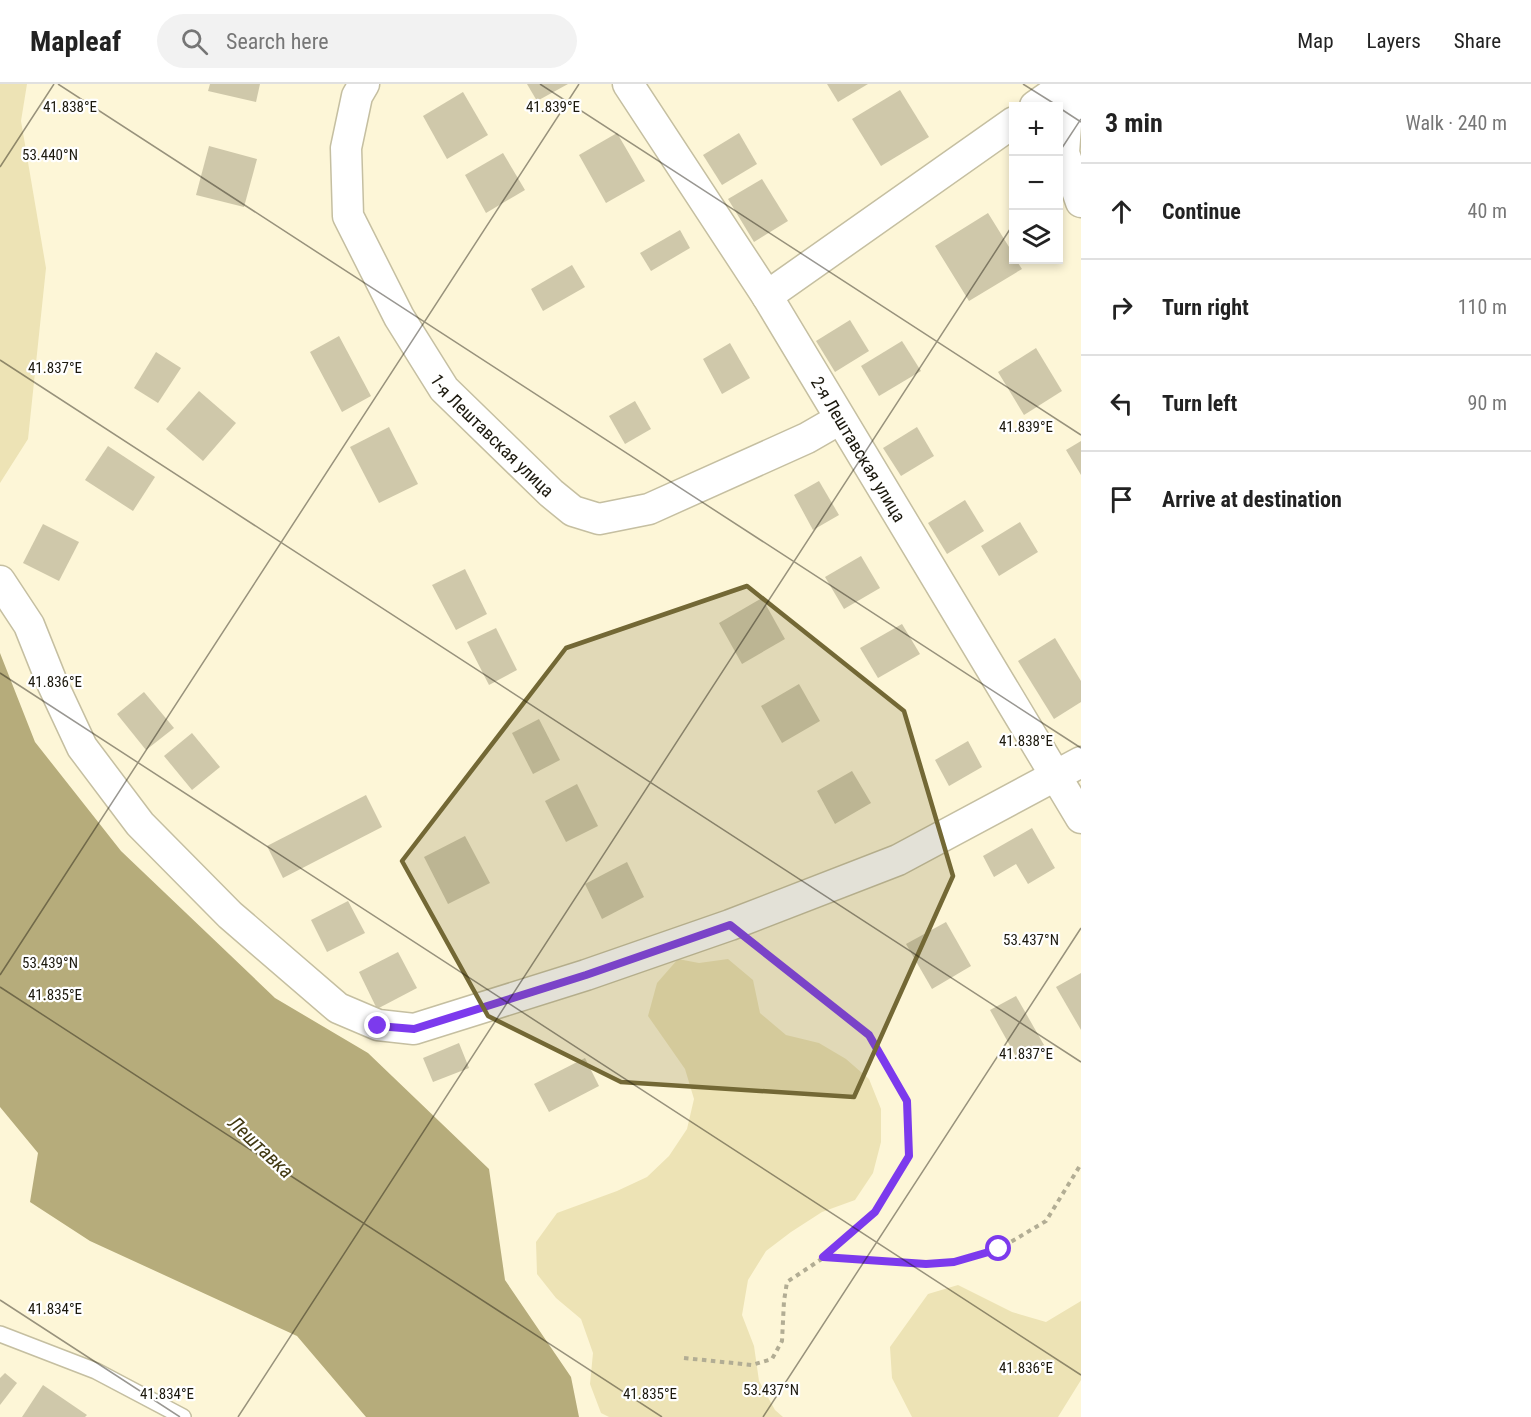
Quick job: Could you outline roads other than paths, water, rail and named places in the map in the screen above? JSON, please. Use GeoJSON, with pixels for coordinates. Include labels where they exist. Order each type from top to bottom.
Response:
{"type":"FeatureCollection","features":[{"type":"Feature","properties":{"kind":"street","name":"1-я Лештавская улица"},"geometry":{"type":"LineString","coordinates":[[364,84],[357,96],[346,148],[348,216],[399,317],[444,389],[551,493],[573,511],[599,519],[649,509],[807,438],[840,418]]}},
{"type":"Feature","properties":{"kind":"street","name":"2-я Лештавская улица"},"geometry":{"type":"LineString","coordinates":[[628,84],[767,296],[840,418],[1069,768],[1081,818]]}},
{"type":"Feature","properties":{"kind":"street"},"geometry":{"type":"LineString","coordinates":[[1041,102],[1068,84]]}},
{"type":"Feature","properties":{"kind":"street"},"geometry":{"type":"LineString","coordinates":[[1068,84],[1064,153],[1081,202]]}},
{"type":"Feature","properties":{"kind":"street"},"geometry":{"type":"LineString","coordinates":[[767,296],[1009,126]]}},
{"type":"Feature","properties":{"kind":"street"},"geometry":{"type":"LineString","coordinates":[[0,581],[29,625],[53,685],[82,747],[140,824],[230,915],[338,1008],[378,1026],[414,1029],[586,975],[730,925],[898,860],[1069,768]]}},
{"type":"Feature","properties":{"kind":"lane"},"geometry":{"type":"LineString","coordinates":[[0,1334],[96,1371],[183,1417]]}},
{"type":"Feature","properties":{"kind":"water","name":"Лештавка"},"geometry":{"type":"Polygon","coordinates":[[[0,653],[35,742],[121,851],[275,998],[368,1053],[489,1169],[505,1280],[571,1377],[579,1417],[366,1417],[297,1336],[90,1241],[30,1202],[38,1153],[0,1107],[0,653]]]}}]}
